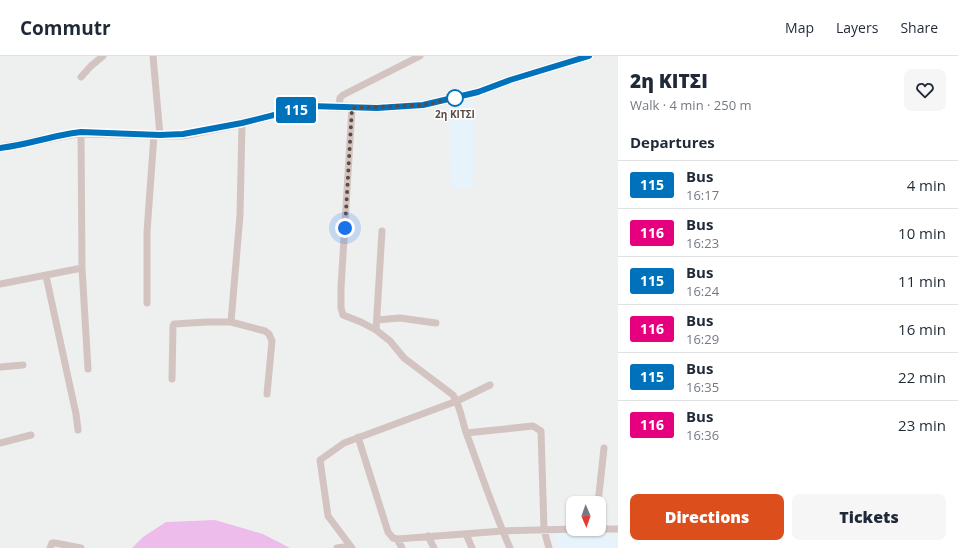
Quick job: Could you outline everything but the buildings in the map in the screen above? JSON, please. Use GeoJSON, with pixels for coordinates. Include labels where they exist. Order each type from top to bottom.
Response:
{"type":"FeatureCollection","features":[{"type":"Feature","properties":{"kind":"street"},"geometry":{"type":"LineString","coordinates":[[82,77],[91,66],[103,56]]}},
{"type":"Feature","properties":{"kind":"street"},"geometry":{"type":"LineString","coordinates":[[147,303],[147,232],[157,135],[153,56]]}},
{"type":"Feature","properties":{"kind":"street"},"geometry":{"type":"LineString","coordinates":[[339,107],[339,101],[343,95],[420,56]]}},
{"type":"Feature","properties":{"kind":"street"},"geometry":{"type":"LineString","coordinates":[[0,148],[81,132],[157,135],[183,134],[242,123],[310,106],[352,108],[423,105],[478,92],[510,80],[589,56]]}},
{"type":"Feature","properties":{"kind":"street"},"geometry":{"type":"LineString","coordinates":[[352,108],[341,288],[341,308],[343,315],[376,330],[390,341],[404,358],[453,395],[457,401],[466,433],[510,548]]}},
{"type":"Feature","properties":{"kind":"street"},"geometry":{"type":"LineString","coordinates":[[231,322],[240,215],[242,123]]}},
{"type":"Feature","properties":{"kind":"street"},"geometry":{"type":"LineString","coordinates":[[81,132],[82,268],[88,369]]}},
{"type":"Feature","properties":{"kind":"street"},"geometry":{"type":"LineString","coordinates":[[376,330],[382,231]]}},
{"type":"Feature","properties":{"kind":"street"},"geometry":{"type":"LineString","coordinates":[[0,284],[82,268]]}},
{"type":"Feature","properties":{"kind":"street"},"geometry":{"type":"LineString","coordinates":[[46,276],[76,414],[78,430]]}},
{"type":"Feature","properties":{"kind":"street"},"geometry":{"type":"LineString","coordinates":[[376,320],[400,318],[436,323]]}},
{"type":"Feature","properties":{"kind":"street"},"geometry":{"type":"LineString","coordinates":[[172,379],[172,326],[174,324],[231,322],[265,331],[270,334],[272,341],[268,394]]}},
{"type":"Feature","properties":{"kind":"street"},"geometry":{"type":"LineString","coordinates":[[0,367],[23,364]]}},
{"type":"Feature","properties":{"kind":"street"},"geometry":{"type":"LineString","coordinates":[[351,547],[328,516],[320,460],[344,443],[457,401],[490,385]]}},
{"type":"Feature","properties":{"kind":"street"},"geometry":{"type":"LineString","coordinates":[[466,433],[533,426],[540,430],[544,530],[549,548]]}},
{"type":"Feature","properties":{"kind":"street"},"geometry":{"type":"LineString","coordinates":[[0,443],[31,436]]}},
{"type":"Feature","properties":{"kind":"street"},"geometry":{"type":"LineString","coordinates":[[358,437],[388,532],[393,538],[397,539],[503,531],[566,529]]}},
{"type":"Feature","properties":{"kind":"street"},"geometry":{"type":"LineString","coordinates":[[599,496],[604,448]]}},
{"type":"Feature","properties":{"kind":"street"},"geometry":{"type":"LineString","coordinates":[[606,529],[618,529]]}},
{"type":"Feature","properties":{"kind":"street"},"geometry":{"type":"LineString","coordinates":[[466,534],[472,548]]}},
{"type":"Feature","properties":{"kind":"street"},"geometry":{"type":"LineString","coordinates":[[428,536],[434,548]]}},
{"type":"Feature","properties":{"kind":"street"},"geometry":{"type":"LineString","coordinates":[[397,539],[402,548]]}},
{"type":"Feature","properties":{"kind":"street"},"geometry":{"type":"LineString","coordinates":[[50,548],[52,543],[55,543],[81,548]]}},
{"type":"Feature","properties":{"kind":"street"},"geometry":{"type":"LineString","coordinates":[[337,548],[351,547]]}},
{"type":"Feature","properties":{"kind":"shaded area"},"geometry":{"type":"Polygon","coordinates":[[[473,100],[473,188],[451,188],[449,109],[473,100]]]}},
{"type":"Feature","properties":{"kind":"shaded area"},"geometry":{"type":"Polygon","coordinates":[[[215,520],[263,534],[290,548],[132,548],[143,537],[166,522],[215,520]]]}},
{"type":"Feature","properties":{"kind":"shaded area"},"geometry":{"type":"Polygon","coordinates":[[[553,534],[566,534],[566,536],[618,535],[618,548],[558,548],[553,534]]]}},
{"type":"Feature","properties":{"kind":"bus line","name":"115"},"geometry":{"type":"LineString","coordinates":[[0,148],[12,147],[70,133],[81,132],[160,135],[199,132],[310,106],[377,108],[423,105],[478,92],[510,80],[589,56]]}},
{"type":"Feature","properties":{"kind":"place","name":"2η ΚΙΤΣΙ"},"geometry":{"type":"Point","coordinates":[455,98]}},
{"type":"Feature","properties":{"kind":"route"},"geometry":{"type":"LineString","coordinates":[[345,228],[352,108],[423,105],[455,98]]}}]}
